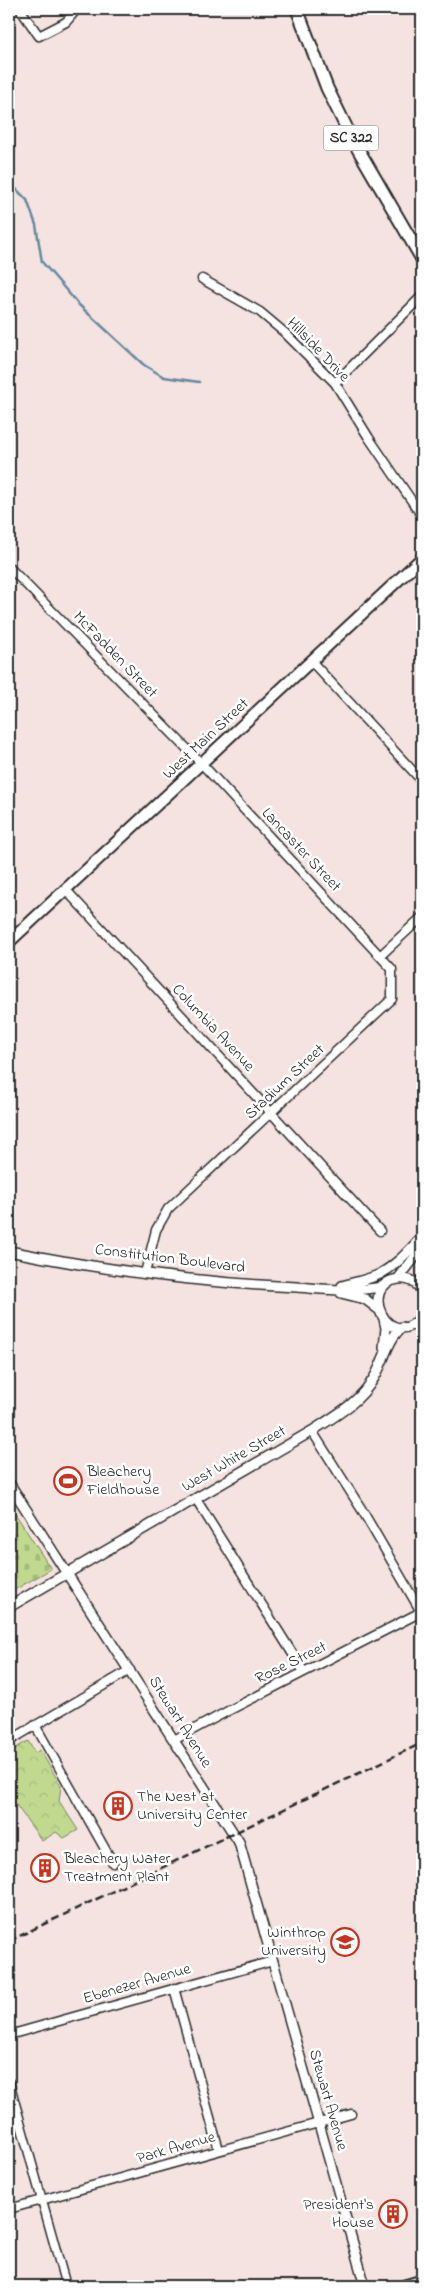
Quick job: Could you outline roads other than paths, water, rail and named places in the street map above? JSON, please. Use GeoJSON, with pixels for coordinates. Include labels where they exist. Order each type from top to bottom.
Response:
{"type":"FeatureCollection","features":[{"type":"Feature","properties":{"kind":"main road","name":"SC 322"},"geometry":{"type":"LineString","coordinates":[[297,9],[327,88],[351,137],[422,259]]}},
{"type":"Feature","properties":{"kind":"main road","name":"West Main Street"},"geometry":{"type":"LineString","coordinates":[[9,942],[422,558]]}},
{"type":"Feature","properties":{"kind":"main road"},"geometry":{"type":"LineString","coordinates":[[406,2286],[422,2282]]}},
{"type":"Feature","properties":{"kind":"street"},"geometry":{"type":"LineString","coordinates":[[20,9],[39,36],[66,22],[77,9]]}},
{"type":"Feature","properties":{"kind":"street","name":"Hillside Drive"},"geometry":{"type":"LineString","coordinates":[[202,279],[260,312],[334,383],[422,516]]}},
{"type":"Feature","properties":{"kind":"street"},"geometry":{"type":"LineString","coordinates":[[334,383],[422,296]]}},
{"type":"Feature","properties":{"kind":"street","name":"McFadden Street"},"geometry":{"type":"LineString","coordinates":[[9,567],[201,763]]}},
{"type":"Feature","properties":{"kind":"street"},"geometry":{"type":"LineString","coordinates":[[312,662],[422,781]]}},
{"type":"Feature","properties":{"kind":"street","name":"Lancaster Street"},"geometry":{"type":"LineString","coordinates":[[201,763],[380,956]]}},
{"type":"Feature","properties":{"kind":"street","name":"Columbia Avenue"},"geometry":{"type":"LineString","coordinates":[[66,890],[380,1231]]}},
{"type":"Feature","properties":{"kind":"street"},"geometry":{"type":"LineString","coordinates":[[380,956],[422,917]]}},
{"type":"Feature","properties":{"kind":"street","name":"Stadium Street"},"geometry":{"type":"LineString","coordinates":[[145,1273],[156,1230],[168,1209],[392,1000],[392,969],[380,956]]}},
{"type":"Feature","properties":{"kind":"street"},"geometry":{"type":"LineString","coordinates":[[332,1289],[380,1274],[403,1257],[422,1237]]}},
{"type":"Feature","properties":{"kind":"street","name":"Constitution Boulevard"},"geometry":{"type":"LineString","coordinates":[[9,1251],[215,1283],[368,1289],[384,1286],[398,1279],[422,1248]]}},
{"type":"Feature","properties":{"kind":"street"},"geometry":{"type":"LineString","coordinates":[[398,1279],[413,1282],[422,1291]]}},
{"type":"Feature","properties":{"kind":"street"},"geometry":{"type":"LineString","coordinates":[[378,1309],[380,1293],[384,1286]]}},
{"type":"Feature","properties":{"kind":"street","name":"Constitution Boulevard"},"geometry":{"type":"LineString","coordinates":[[332,1289],[365,1298],[378,1309],[384,1319]]}},
{"type":"Feature","properties":{"kind":"street"},"geometry":{"type":"LineString","coordinates":[[384,1319],[394,1326],[402,1327],[420,1320]]}},
{"type":"Feature","properties":{"kind":"street","name":"West White Street"},"geometry":{"type":"LineString","coordinates":[[381,1366],[386,1336],[384,1319]]}},
{"type":"Feature","properties":{"kind":"street","name":"West White Street"},"geometry":{"type":"LineString","coordinates":[[9,1607],[312,1431],[352,1404],[369,1386],[381,1366],[392,1338],[402,1327]]}},
{"type":"Feature","properties":{"kind":"street","name":"Rose Street"},"geometry":{"type":"LineString","coordinates":[[174,1740],[418,1614],[420,1610],[362,1510],[312,1431]]}},
{"type":"Feature","properties":{"kind":"street","name":"Stewart Avenue"},"geometry":{"type":"LineString","coordinates":[[9,1483],[68,1572],[239,1842],[365,2286]]}},
{"type":"Feature","properties":{"kind":"street"},"geometry":{"type":"LineString","coordinates":[[196,1499],[304,1672]]}},
{"type":"Feature","properties":{"kind":"street"},"geometry":{"type":"LineString","coordinates":[[9,1741],[130,1670]]}},
{"type":"Feature","properties":{"kind":"street"},"geometry":{"type":"LineString","coordinates":[[35,1726],[78,1797],[113,1862]]}},
{"type":"Feature","properties":{"kind":"street","name":"Ebenezer Avenue"},"geometry":{"type":"LineString","coordinates":[[9,2035],[273,1961]]}},
{"type":"Feature","properties":{"kind":"street"},"geometry":{"type":"LineString","coordinates":[[174,1988],[220,2150]]}},
{"type":"Feature","properties":{"kind":"street"},"geometry":{"type":"LineString","coordinates":[[9,2082],[66,2286]]}},
{"type":"Feature","properties":{"kind":"street","name":"Park Avenue"},"geometry":{"type":"LineString","coordinates":[[9,2209],[351,2114]]}},
{"type":"Feature","properties":{"kind":"waterway"},"geometry":{"type":"LineString","coordinates":[[9,182],[27,200],[36,225],[42,262],[78,304],[144,365],[164,377],[199,382]]}},
{"type":"Feature","properties":{"kind":"railway"},"geometry":{"type":"LineString","coordinates":[[9,1941],[422,1743]]}},
{"type":"Feature","properties":{"kind":"place","name":"Bleachery Fieldhouse"},"geometry":{"type":"Point","coordinates":[68,1481]}},
{"type":"Feature","properties":{"kind":"place","name":"The Nest at University Center"},"geometry":{"type":"Point","coordinates":[118,1806]}},
{"type":"Feature","properties":{"kind":"place","name":"Bleachery Water Treatment Plant"},"geometry":{"type":"Point","coordinates":[45,1868]}},
{"type":"Feature","properties":{"kind":"place","name":"Winthrop University"},"geometry":{"type":"Point","coordinates":[345,1942]}},
{"type":"Feature","properties":{"kind":"place","name":"President's House"},"geometry":{"type":"Point","coordinates":[393,2214]}}]}
